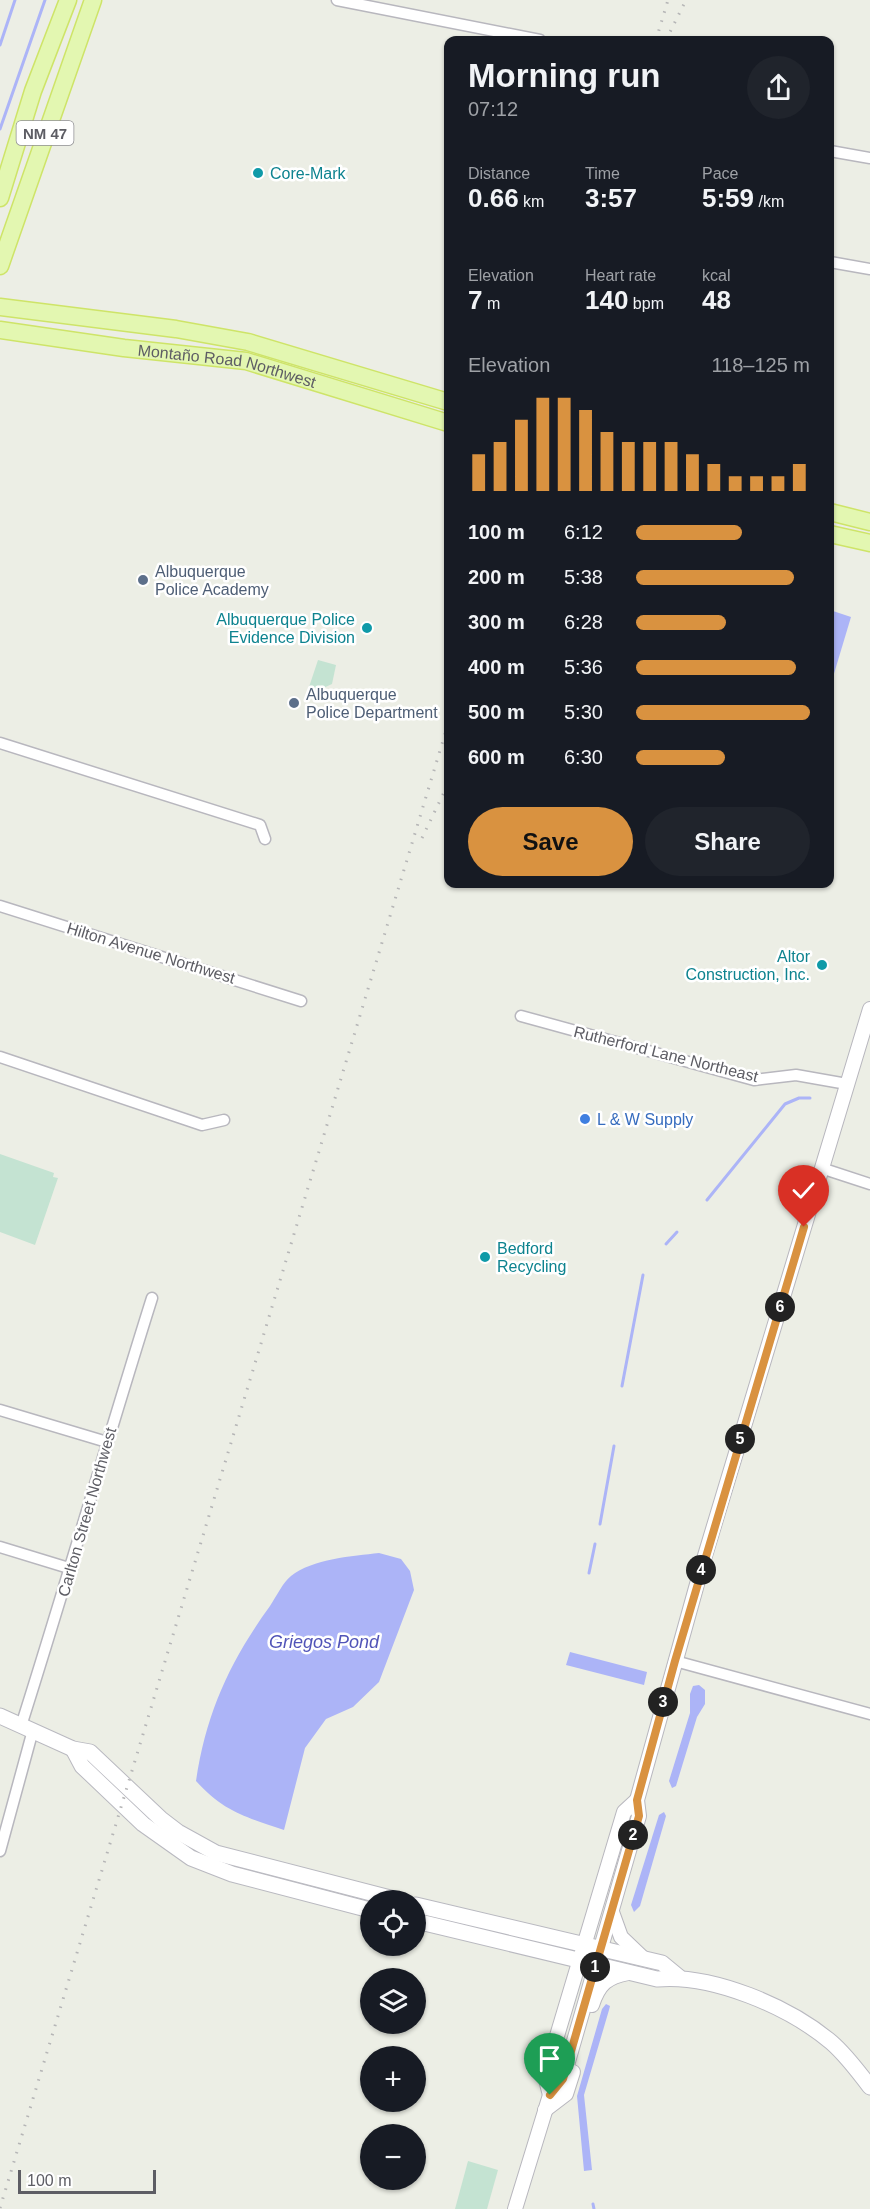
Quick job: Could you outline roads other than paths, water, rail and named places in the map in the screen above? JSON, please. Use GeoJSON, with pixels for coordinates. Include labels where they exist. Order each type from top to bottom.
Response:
{"type":"FeatureCollection","features":[{"type":"Feature","properties":{"kind":"main road","name":"NM 47"},"geometry":{"type":"LineString","coordinates":[[0,198],[33,91],[68,0]]}},
{"type":"Feature","properties":{"kind":"main road","name":"NM 47"},"geometry":{"type":"LineString","coordinates":[[0,266],[93,0]]}},
{"type":"Feature","properties":{"kind":"main road","name":"Montaño Road Northwest"},"geometry":{"type":"LineString","coordinates":[[0,307],[229,338],[279,349],[444,401]]}},
{"type":"Feature","properties":{"kind":"main road","name":"Montaño Road Northwest"},"geometry":{"type":"LineString","coordinates":[[0,330],[124,348],[239,360],[280,369],[444,422]]}},
{"type":"Feature","properties":{"kind":"main road"},"geometry":{"type":"LineString","coordinates":[[834,513],[870,522]]}},
{"type":"Feature","properties":{"kind":"main road"},"geometry":{"type":"LineString","coordinates":[[834,535],[870,543]]}},
{"type":"Feature","properties":{"kind":"main road"},"geometry":{"type":"LineString","coordinates":[[0,1716],[73,1749],[90,1752],[178,1832],[216,1852],[360,1890]]}},
{"type":"Feature","properties":{"kind":"main road"},"geometry":{"type":"LineString","coordinates":[[73,1749],[82,1766],[143,1824],[191,1858],[232,1874],[360,1907]]}},
{"type":"Feature","properties":{"kind":"main road"},"geometry":{"type":"LineString","coordinates":[[426,1907],[662,1963],[679,1977]]}},
{"type":"Feature","properties":{"kind":"main road"},"geometry":{"type":"LineString","coordinates":[[426,1923],[657,1979],[679,1977],[729,1989],[763,2001],[800,2019],[831,2043],[870,2087]]}},
{"type":"Feature","properties":{"kind":"street"},"geometry":{"type":"LineString","coordinates":[[337,0],[520,36]]}},
{"type":"Feature","properties":{"kind":"street"},"geometry":{"type":"LineString","coordinates":[[834,152],[870,158]]}},
{"type":"Feature","properties":{"kind":"street"},"geometry":{"type":"LineString","coordinates":[[834,263],[870,269]]}},
{"type":"Feature","properties":{"kind":"street"},"geometry":{"type":"LineString","coordinates":[[0,743],[260,825],[265,839]]}},
{"type":"Feature","properties":{"kind":"street","name":"Hilton Avenue Northwest"},"geometry":{"type":"LineString","coordinates":[[0,906],[301,1001]]}},
{"type":"Feature","properties":{"kind":"street"},"geometry":{"type":"LineString","coordinates":[[515,2209],[550,2095],[563,2079],[639,1816],[637,1800],[675,1661],[821,1168],[867,1026],[870,1009]]}},
{"type":"Feature","properties":{"kind":"street","name":"Rutherford Lane Northeast"},"geometry":{"type":"LineString","coordinates":[[520,1016],[754,1080],[796,1075],[847,1084]]}},
{"type":"Feature","properties":{"kind":"street"},"geometry":{"type":"LineString","coordinates":[[0,1057],[202,1125],[224,1120]]}},
{"type":"Feature","properties":{"kind":"street"},"geometry":{"type":"LineString","coordinates":[[821,1168],[870,1184]]}},
{"type":"Feature","properties":{"kind":"street","name":"Carlton Street Northwest"},"geometry":{"type":"LineString","coordinates":[[0,1851],[27,1728],[107,1442],[152,1298]]}},
{"type":"Feature","properties":{"kind":"street"},"geometry":{"type":"LineString","coordinates":[[0,1410],[107,1442]]}},
{"type":"Feature","properties":{"kind":"street"},"geometry":{"type":"LineString","coordinates":[[0,1547],[72,1569]]}},
{"type":"Feature","properties":{"kind":"street"},"geometry":{"type":"LineString","coordinates":[[675,1661],[870,1714]]}},
{"type":"Feature","properties":{"kind":"street"},"geometry":{"type":"LineString","coordinates":[[550,2095],[545,2076],[578,1960],[624,1812],[637,1800]]}},
{"type":"Feature","properties":{"kind":"street"},"geometry":{"type":"LineString","coordinates":[[611,1910],[621,1937],[643,1958]]}},
{"type":"Feature","properties":{"kind":"street"},"geometry":{"type":"LineString","coordinates":[[545,2110],[566,2094],[587,2019],[600,1985],[612,1976],[630,1972]]}},
{"type":"Feature","properties":{"kind":"water"},"geometry":{"type":"Polygon","coordinates":[[[834,611],[851,617],[834,674],[834,611]]]}},
{"type":"Feature","properties":{"kind":"water","name":"Griegos Pond"},"geometry":{"type":"Polygon","coordinates":[[[379,1553],[401,1559],[410,1571],[414,1590],[379,1682],[353,1707],[326,1719],[305,1748],[284,1830],[226,1807],[196,1781],[200,1756],[213,1710],[243,1647],[282,1586],[291,1576],[321,1562],[379,1553]]]}},
{"type":"Feature","properties":{"kind":"water"},"geometry":{"type":"Polygon","coordinates":[[[570,1652],[647,1672],[644,1685],[566,1665],[570,1652]]]}},
{"type":"Feature","properties":{"kind":"water"},"geometry":{"type":"Polygon","coordinates":[[[699,1685],[705,1690],[705,1704],[697,1717],[676,1786],[672,1788],[669,1781],[690,1713],[690,1694],[693,1686],[699,1685]]]}},
{"type":"Feature","properties":{"kind":"water"},"geometry":{"type":"Polygon","coordinates":[[[664,1812],[666,1816],[640,1906],[634,1912],[631,1905],[659,1815],[664,1812]]]}},
{"type":"Feature","properties":{"kind":"water"},"geometry":{"type":"Polygon","coordinates":[[[606,2004],[610,2006],[584,2095],[592,2170],[584,2171],[577,2096],[602,2009],[606,2004]]]}},
{"type":"Feature","properties":{"kind":"waterway"},"geometry":{"type":"LineString","coordinates":[[0,45],[15,0]]}},
{"type":"Feature","properties":{"kind":"waterway"},"geometry":{"type":"LineString","coordinates":[[0,129],[45,0]]}},
{"type":"Feature","properties":{"kind":"waterway"},"geometry":{"type":"LineString","coordinates":[[707,1200],[785,1104],[799,1098],[810,1098]]}},
{"type":"Feature","properties":{"kind":"waterway"},"geometry":{"type":"LineString","coordinates":[[666,1244],[677,1232]]}},
{"type":"Feature","properties":{"kind":"waterway"},"geometry":{"type":"LineString","coordinates":[[622,1386],[643,1275]]}},
{"type":"Feature","properties":{"kind":"waterway"},"geometry":{"type":"LineString","coordinates":[[600,1524],[614,1446]]}},
{"type":"Feature","properties":{"kind":"waterway"},"geometry":{"type":"LineString","coordinates":[[589,1573],[595,1544]]}},
{"type":"Feature","properties":{"kind":"waterway"},"geometry":{"type":"LineString","coordinates":[[593,2204],[594,2209]]}},
{"type":"Feature","properties":{"kind":"railway"},"geometry":{"type":"LineString","coordinates":[[657,36],[668,0]]}},
{"type":"Feature","properties":{"kind":"railway"},"geometry":{"type":"LineString","coordinates":[[668,36],[686,0]]}},
{"type":"Feature","properties":{"kind":"railway"},"geometry":{"type":"LineString","coordinates":[[0,2208],[444,737]]}},
{"type":"Feature","properties":{"kind":"railway"},"geometry":{"type":"LineString","coordinates":[[422,838],[444,792]]}},
{"type":"Feature","properties":{"kind":"place","name":"Core-Mark"},"geometry":{"type":"Point","coordinates":[258,173]}},
{"type":"Feature","properties":{"kind":"place","name":"Albuquerque Police Academy"},"geometry":{"type":"Point","coordinates":[143,580]}},
{"type":"Feature","properties":{"kind":"place","name":"Albuquerque Police Evidence Division"},"geometry":{"type":"Point","coordinates":[367,628]}},
{"type":"Feature","properties":{"kind":"place","name":"Albuquerque Police Department"},"geometry":{"type":"Point","coordinates":[294,703]}},
{"type":"Feature","properties":{"kind":"place","name":"Altor Construction, Inc."},"geometry":{"type":"Point","coordinates":[822,965]}},
{"type":"Feature","properties":{"kind":"place","name":"L & W Supply"},"geometry":{"type":"Point","coordinates":[585,1119]}},
{"type":"Feature","properties":{"kind":"place","name":"Bedford Recycling"},"geometry":{"type":"Point","coordinates":[485,1257]}}]}
